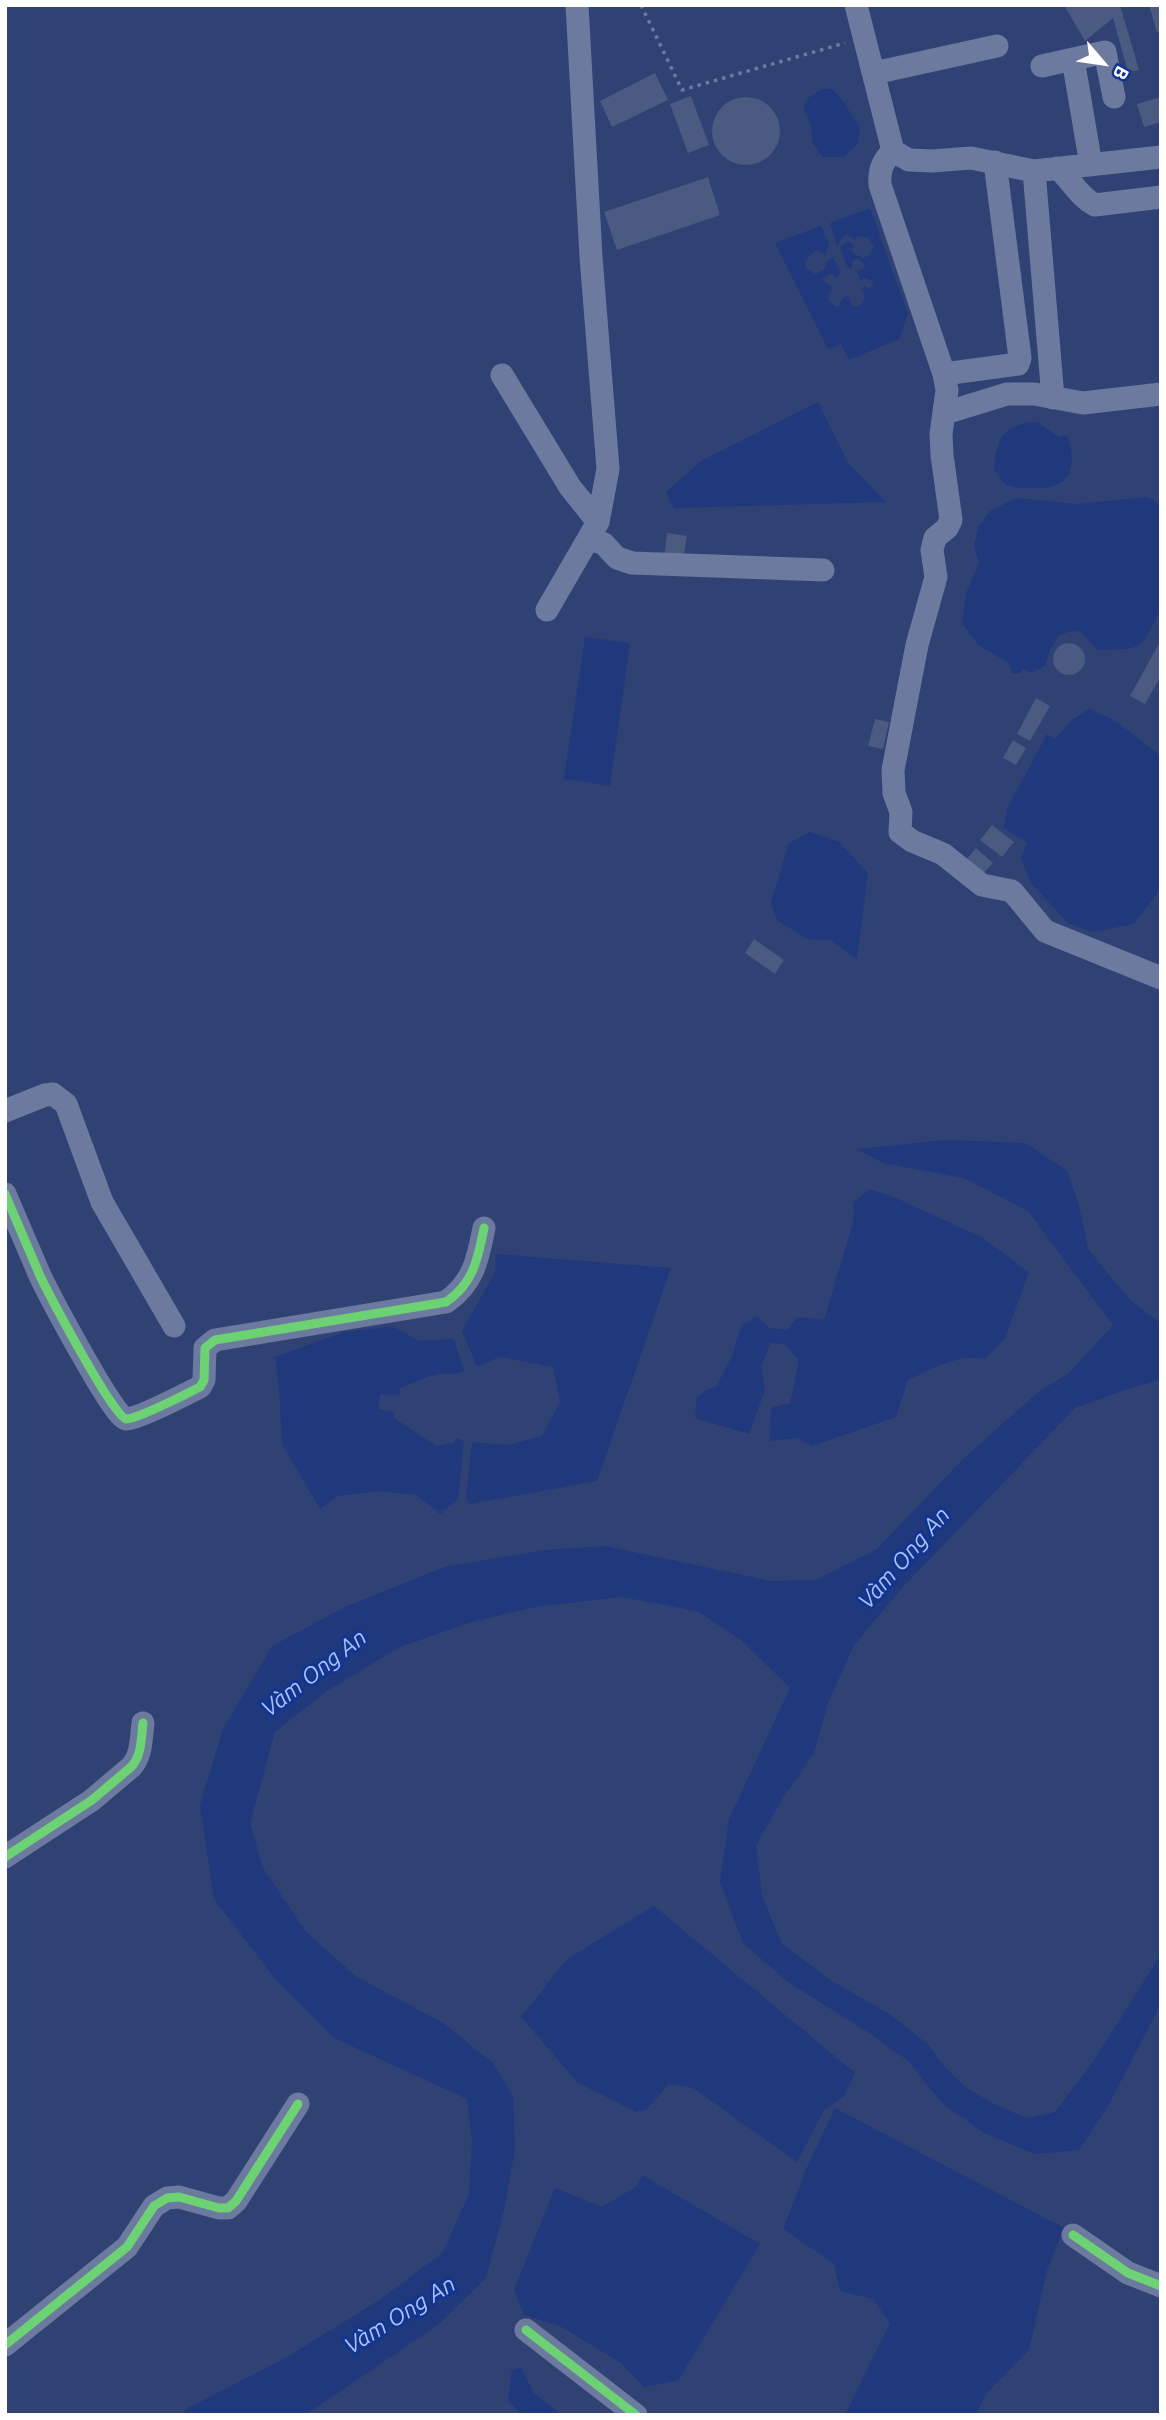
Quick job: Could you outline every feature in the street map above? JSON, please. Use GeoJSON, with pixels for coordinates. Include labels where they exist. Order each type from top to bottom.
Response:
{"type":"FeatureCollection","features":[{"type":"Feature","properties":{"kind":"street"},"geometry":{"type":"LineString","coordinates":[[547,610],[594,530],[608,469],[591,257],[577,5]]}},
{"type":"Feature","properties":{"kind":"street"},"geometry":{"type":"LineString","coordinates":[[856,5],[893,151],[909,160],[971,158],[1063,173],[1085,200],[1095,205],[1161,197]]}},
{"type":"Feature","properties":{"kind":"street"},"geometry":{"type":"LineString","coordinates":[[874,73],[997,46]]}},
{"type":"Feature","properties":{"kind":"street"},"geometry":{"type":"LineString","coordinates":[[1042,66],[1105,52],[1114,97]]}},
{"type":"Feature","properties":{"kind":"street"},"geometry":{"type":"LineString","coordinates":[[1073,60],[1091,165]]}},
{"type":"Feature","properties":{"kind":"street"},"geometry":{"type":"LineString","coordinates":[[893,151],[880,168],[880,186],[944,374],[947,390],[941,434],[942,455],[951,520],[947,528],[935,538],[932,550],[936,577],[917,645],[893,770],[894,793],[901,812],[900,832],[912,841],[943,854],[982,885],[1012,891],[1045,930],[1161,978]]}},
{"type":"Feature","properties":{"kind":"street"},"geometry":{"type":"LineString","coordinates":[[1045,170],[1161,157]]}},
{"type":"Feature","properties":{"kind":"street"},"geometry":{"type":"LineString","coordinates":[[944,374],[1018,364],[1020,358],[995,162]]}},
{"type":"Feature","properties":{"kind":"street"},"geometry":{"type":"LineString","coordinates":[[1045,170],[1042,267],[1053,398]]}},
{"type":"Feature","properties":{"kind":"street"},"geometry":{"type":"LineString","coordinates":[[1009,270],[1042,267]]}},
{"type":"Feature","properties":{"kind":"street"},"geometry":{"type":"LineString","coordinates":[[502,375],[594,530],[617,558],[632,563],[823,570]]}},
{"type":"Feature","properties":{"kind":"street"},"geometry":{"type":"LineString","coordinates":[[945,413],[1007,394],[1034,394],[1083,403],[1161,394]]}},
{"type":"Feature","properties":{"kind":"street"},"geometry":{"type":"LineString","coordinates":[[5,1111],[53,1094],[66,1104],[102,1202],[174,1326]]}},
{"type":"Feature","properties":{"kind":"street"},"geometry":{"type":"LineString","coordinates":[[5,1194],[42,1280],[107,1398],[125,1419],[200,1387],[204,1380],[205,1348],[215,1340],[446,1302],[454,1297],[478,1263],[484,1228]]}},
{"type":"Feature","properties":{"kind":"street"},"geometry":{"type":"LineString","coordinates":[[5,1857],[92,1800],[131,1767],[139,1754],[143,1723]]}},
{"type":"Feature","properties":{"kind":"street"},"geometry":{"type":"LineString","coordinates":[[5,2345],[127,2247],[154,2206],[167,2198],[179,2197],[228,2208],[236,2201],[298,2104]]}},
{"type":"Feature","properties":{"kind":"street"},"geometry":{"type":"LineString","coordinates":[[1073,2235],[1128,2273],[1161,2286]]}},
{"type":"Feature","properties":{"kind":"street"},"geometry":{"type":"LineString","coordinates":[[526,2330],[636,2415]]}},
{"type":"Feature","properties":{"kind":"path"},"geometry":{"type":"LineString","coordinates":[[641,5],[682,90],[864,37]]}},
{"type":"Feature","properties":{"kind":"water"},"geometry":{"type":"Polygon","coordinates":[[[821,89],[832,89],[860,127],[858,144],[844,157],[823,157],[812,142],[811,126],[803,107],[808,98],[821,89]]]}},
{"type":"Feature","properties":{"kind":"water"},"geometry":{"type":"Polygon","coordinates":[[[870,208],[908,314],[899,339],[849,360],[841,344],[828,349],[775,243],[821,226],[829,244],[825,255],[817,250],[811,254],[805,262],[806,269],[816,274],[833,258],[841,272],[836,278],[831,273],[822,279],[833,288],[828,294],[829,302],[838,307],[844,297],[848,296],[852,306],[858,307],[864,300],[864,292],[860,290],[865,286],[869,289],[873,286],[872,280],[864,278],[860,281],[857,272],[865,268],[863,263],[857,258],[852,262],[852,268],[847,267],[840,247],[849,241],[854,245],[851,249],[854,254],[864,258],[874,246],[863,236],[855,240],[846,234],[837,245],[830,223],[870,208]]]}},
{"type":"Feature","properties":{"kind":"water"},"geometry":{"type":"Polygon","coordinates":[[[818,402],[848,463],[886,502],[674,508],[666,492],[701,461],[818,402]]]}},
{"type":"Feature","properties":{"kind":"water"},"geometry":{"type":"Polygon","coordinates":[[[1037,422],[1059,437],[1067,435],[1072,458],[1068,475],[1062,481],[1044,488],[1007,485],[994,469],[1000,441],[1016,426],[1037,422]]]}},
{"type":"Feature","properties":{"kind":"water"},"geometry":{"type":"Polygon","coordinates":[[[1146,497],[1161,506],[1161,610],[1145,639],[1138,646],[1097,650],[1085,635],[1078,631],[1067,632],[1059,635],[1045,666],[1031,673],[1024,669],[1020,673],[1012,673],[1009,663],[978,645],[962,623],[966,593],[979,563],[974,546],[978,528],[990,511],[1016,498],[1078,504],[1146,497]]]}},
{"type":"Feature","properties":{"kind":"water"},"geometry":{"type":"Polygon","coordinates":[[[585,637],[630,643],[610,786],[564,779],[585,637]]]}},
{"type":"Feature","properties":{"kind":"water"},"geometry":{"type":"Polygon","coordinates":[[[1089,709],[1116,721],[1161,756],[1161,888],[1134,924],[1093,932],[1068,923],[1031,883],[1021,858],[1027,843],[1004,828],[1007,809],[1047,734],[1055,739],[1072,720],[1089,709]]]}},
{"type":"Feature","properties":{"kind":"water"},"geometry":{"type":"Polygon","coordinates":[[[810,832],[839,842],[868,873],[857,959],[830,940],[807,939],[777,920],[771,902],[789,843],[810,832]]]}},
{"type":"Feature","properties":{"kind":"water","name":"Vàm Ong An"},"geometry":{"type":"Polygon","coordinates":[[[945,1140],[1025,1143],[1067,1171],[1079,1205],[1088,1249],[1130,1300],[1161,1323],[1161,1380],[1075,1408],[903,1587],[854,1645],[828,1703],[814,1753],[783,1798],[756,1845],[762,1896],[782,1944],[832,1981],[889,2014],[929,2045],[941,2063],[964,2086],[990,2102],[1026,2118],[1055,2112],[1093,2062],[1161,1954],[1161,2004],[1108,2106],[1079,2150],[1035,2154],[984,2133],[943,2104],[907,2060],[788,1982],[743,1943],[720,1882],[729,1819],[790,1688],[741,1640],[697,1611],[622,1597],[535,1607],[471,1622],[400,1647],[327,1691],[275,1732],[250,1823],[263,1868],[306,1932],[357,1977],[443,2023],[493,2063],[513,2096],[515,2148],[505,2206],[486,2278],[438,2325],[305,2415],[181,2415],[188,2408],[287,2357],[378,2301],[443,2252],[469,2194],[472,2141],[467,2099],[334,2038],[275,1979],[214,1899],[200,1805],[223,1729],[272,1646],[345,1607],[444,1567],[546,1550],[605,1546],[771,1581],[816,1580],[877,1549],[960,1462],[1038,1392],[1069,1373],[1113,1325],[1028,1211],[964,1178],[883,1163],[857,1149],[945,1140]]]}},
{"type":"Feature","properties":{"kind":"water"},"geometry":{"type":"Polygon","coordinates":[[[870,1189],[983,1238],[1029,1272],[1005,1338],[985,1359],[955,1360],[908,1380],[896,1417],[812,1446],[797,1438],[770,1441],[771,1408],[790,1403],[799,1361],[785,1344],[771,1343],[761,1366],[765,1390],[749,1434],[695,1418],[697,1397],[716,1387],[732,1356],[741,1326],[757,1316],[770,1328],[787,1330],[797,1317],[824,1320],[853,1223],[854,1202],[870,1189]]]}},
{"type":"Feature","properties":{"kind":"water"},"geometry":{"type":"Polygon","coordinates":[[[496,1254],[671,1268],[597,1481],[470,1504],[466,1497],[472,1442],[507,1445],[542,1436],[560,1402],[553,1367],[499,1357],[477,1367],[462,1331],[495,1272],[496,1254]]]}},
{"type":"Feature","properties":{"kind":"water"},"geometry":{"type":"Polygon","coordinates":[[[396,1328],[419,1341],[454,1339],[464,1371],[425,1378],[400,1388],[399,1394],[380,1395],[378,1409],[395,1412],[394,1418],[436,1446],[453,1443],[457,1438],[464,1441],[458,1500],[440,1514],[416,1495],[379,1491],[338,1496],[320,1509],[282,1444],[275,1357],[344,1332],[396,1328]]]}},
{"type":"Feature","properties":{"kind":"water"},"geometry":{"type":"Polygon","coordinates":[[[654,1906],[855,2073],[844,2096],[824,2110],[797,2162],[693,2088],[669,2084],[646,2110],[636,2112],[577,2082],[521,2017],[567,1959],[654,1906]]]}},
{"type":"Feature","properties":{"kind":"water"},"geometry":{"type":"Polygon","coordinates":[[[835,2108],[1064,2228],[1047,2270],[1029,2350],[986,2394],[976,2415],[845,2415],[890,2323],[873,2299],[840,2291],[834,2264],[783,2229],[807,2167],[835,2108]]]}},
{"type":"Feature","properties":{"kind":"water"},"geometry":{"type":"Polygon","coordinates":[[[642,2175],[760,2244],[678,2381],[644,2387],[621,2363],[560,2326],[524,2315],[514,2290],[555,2188],[602,2207],[637,2186],[642,2175]]]}},
{"type":"Feature","properties":{"kind":"water"},"geometry":{"type":"Polygon","coordinates":[[[521,2368],[534,2393],[562,2415],[522,2415],[508,2401],[512,2370],[521,2368]]]}},
{"type":"Feature","properties":{"kind":"building"},"geometry":{"type":"Polygon","coordinates":[[[1064,5],[1120,5],[1139,70],[1128,72],[1113,18],[1085,41],[1064,5]]]}},
{"type":"Feature","properties":{"kind":"building"},"geometry":{"type":"Polygon","coordinates":[[[1149,5],[1161,5],[1161,31],[1157,32],[1149,5]]]}},
{"type":"Feature","properties":{"kind":"building"},"geometry":{"type":"Polygon","coordinates":[[[655,73],[668,100],[612,127],[600,101],[655,73]]]}},
{"type":"Feature","properties":{"kind":"building"},"geometry":{"type":"Polygon","coordinates":[[[691,96],[709,145],[688,153],[670,104],[691,96]]]}},
{"type":"Feature","properties":{"kind":"building"},"geometry":{"type":"Polygon","coordinates":[[[746,97],[759,100],[770,107],[777,118],[780,131],[777,144],[770,155],[759,162],[746,165],[733,162],[722,155],[715,144],[712,131],[715,118],[722,107],[733,100],[746,97]]]}},
{"type":"Feature","properties":{"kind":"building"},"geometry":{"type":"Polygon","coordinates":[[[1161,97],[1161,122],[1144,127],[1137,104],[1161,97]]]}},
{"type":"Feature","properties":{"kind":"building"},"geometry":{"type":"Polygon","coordinates":[[[708,177],[720,215],[617,250],[604,212],[708,177]]]}},
{"type":"Feature","properties":{"kind":"building"},"geometry":{"type":"Polygon","coordinates":[[[667,533],[687,536],[683,559],[664,557],[667,533]]]}},
{"type":"Feature","properties":{"kind":"building"},"geometry":{"type":"Polygon","coordinates":[[[1161,640],[1161,676],[1145,704],[1130,696],[1161,640]]]}},
{"type":"Feature","properties":{"kind":"building"},"geometry":{"type":"Polygon","coordinates":[[[1069,643],[1081,647],[1085,659],[1081,671],[1069,675],[1057,671],[1053,659],[1057,647],[1069,643]]]}},
{"type":"Feature","properties":{"kind":"building"},"geometry":{"type":"Polygon","coordinates":[[[1036,698],[1050,706],[1030,741],[1017,734],[1036,698]]]}},
{"type":"Feature","properties":{"kind":"building"},"geometry":{"type":"Polygon","coordinates":[[[875,719],[889,722],[883,749],[868,746],[875,719]]]}},
{"type":"Feature","properties":{"kind":"building"},"geometry":{"type":"Polygon","coordinates":[[[1013,740],[1026,748],[1016,765],[1003,758],[1013,740]]]}},
{"type":"Feature","properties":{"kind":"building"},"geometry":{"type":"Polygon","coordinates":[[[992,825],[1014,842],[1002,857],[980,840],[992,825]]]}},
{"type":"Feature","properties":{"kind":"building"},"geometry":{"type":"Polygon","coordinates":[[[976,848],[993,863],[981,876],[965,861],[976,848]]]}},
{"type":"Feature","properties":{"kind":"building"},"geometry":{"type":"Polygon","coordinates":[[[754,939],[784,960],[775,974],[745,953],[754,939]]]}},
{"type":"Feature","properties":{"kind":"cycle path"},"geometry":{"type":"LineString","coordinates":[[5,1194],[56,1307],[109,1399],[126,1419],[151,1411],[200,1387],[204,1380],[205,1348],[215,1340],[446,1302],[469,1278],[477,1260],[484,1228]]}},
{"type":"Feature","properties":{"kind":"cycle path"},"geometry":{"type":"LineString","coordinates":[[5,1857],[92,1800],[131,1767],[139,1752],[143,1723]]}},
{"type":"Feature","properties":{"kind":"cycle path"},"geometry":{"type":"LineString","coordinates":[[5,2345],[127,2247],[154,2206],[167,2198],[179,2197],[228,2208],[236,2201],[298,2104]]}},
{"type":"Feature","properties":{"kind":"cycle path"},"geometry":{"type":"LineString","coordinates":[[1073,2235],[1128,2273],[1161,2286]]}},
{"type":"Feature","properties":{"kind":"cycle path"},"geometry":{"type":"LineString","coordinates":[[526,2330],[636,2415]]}}]}
